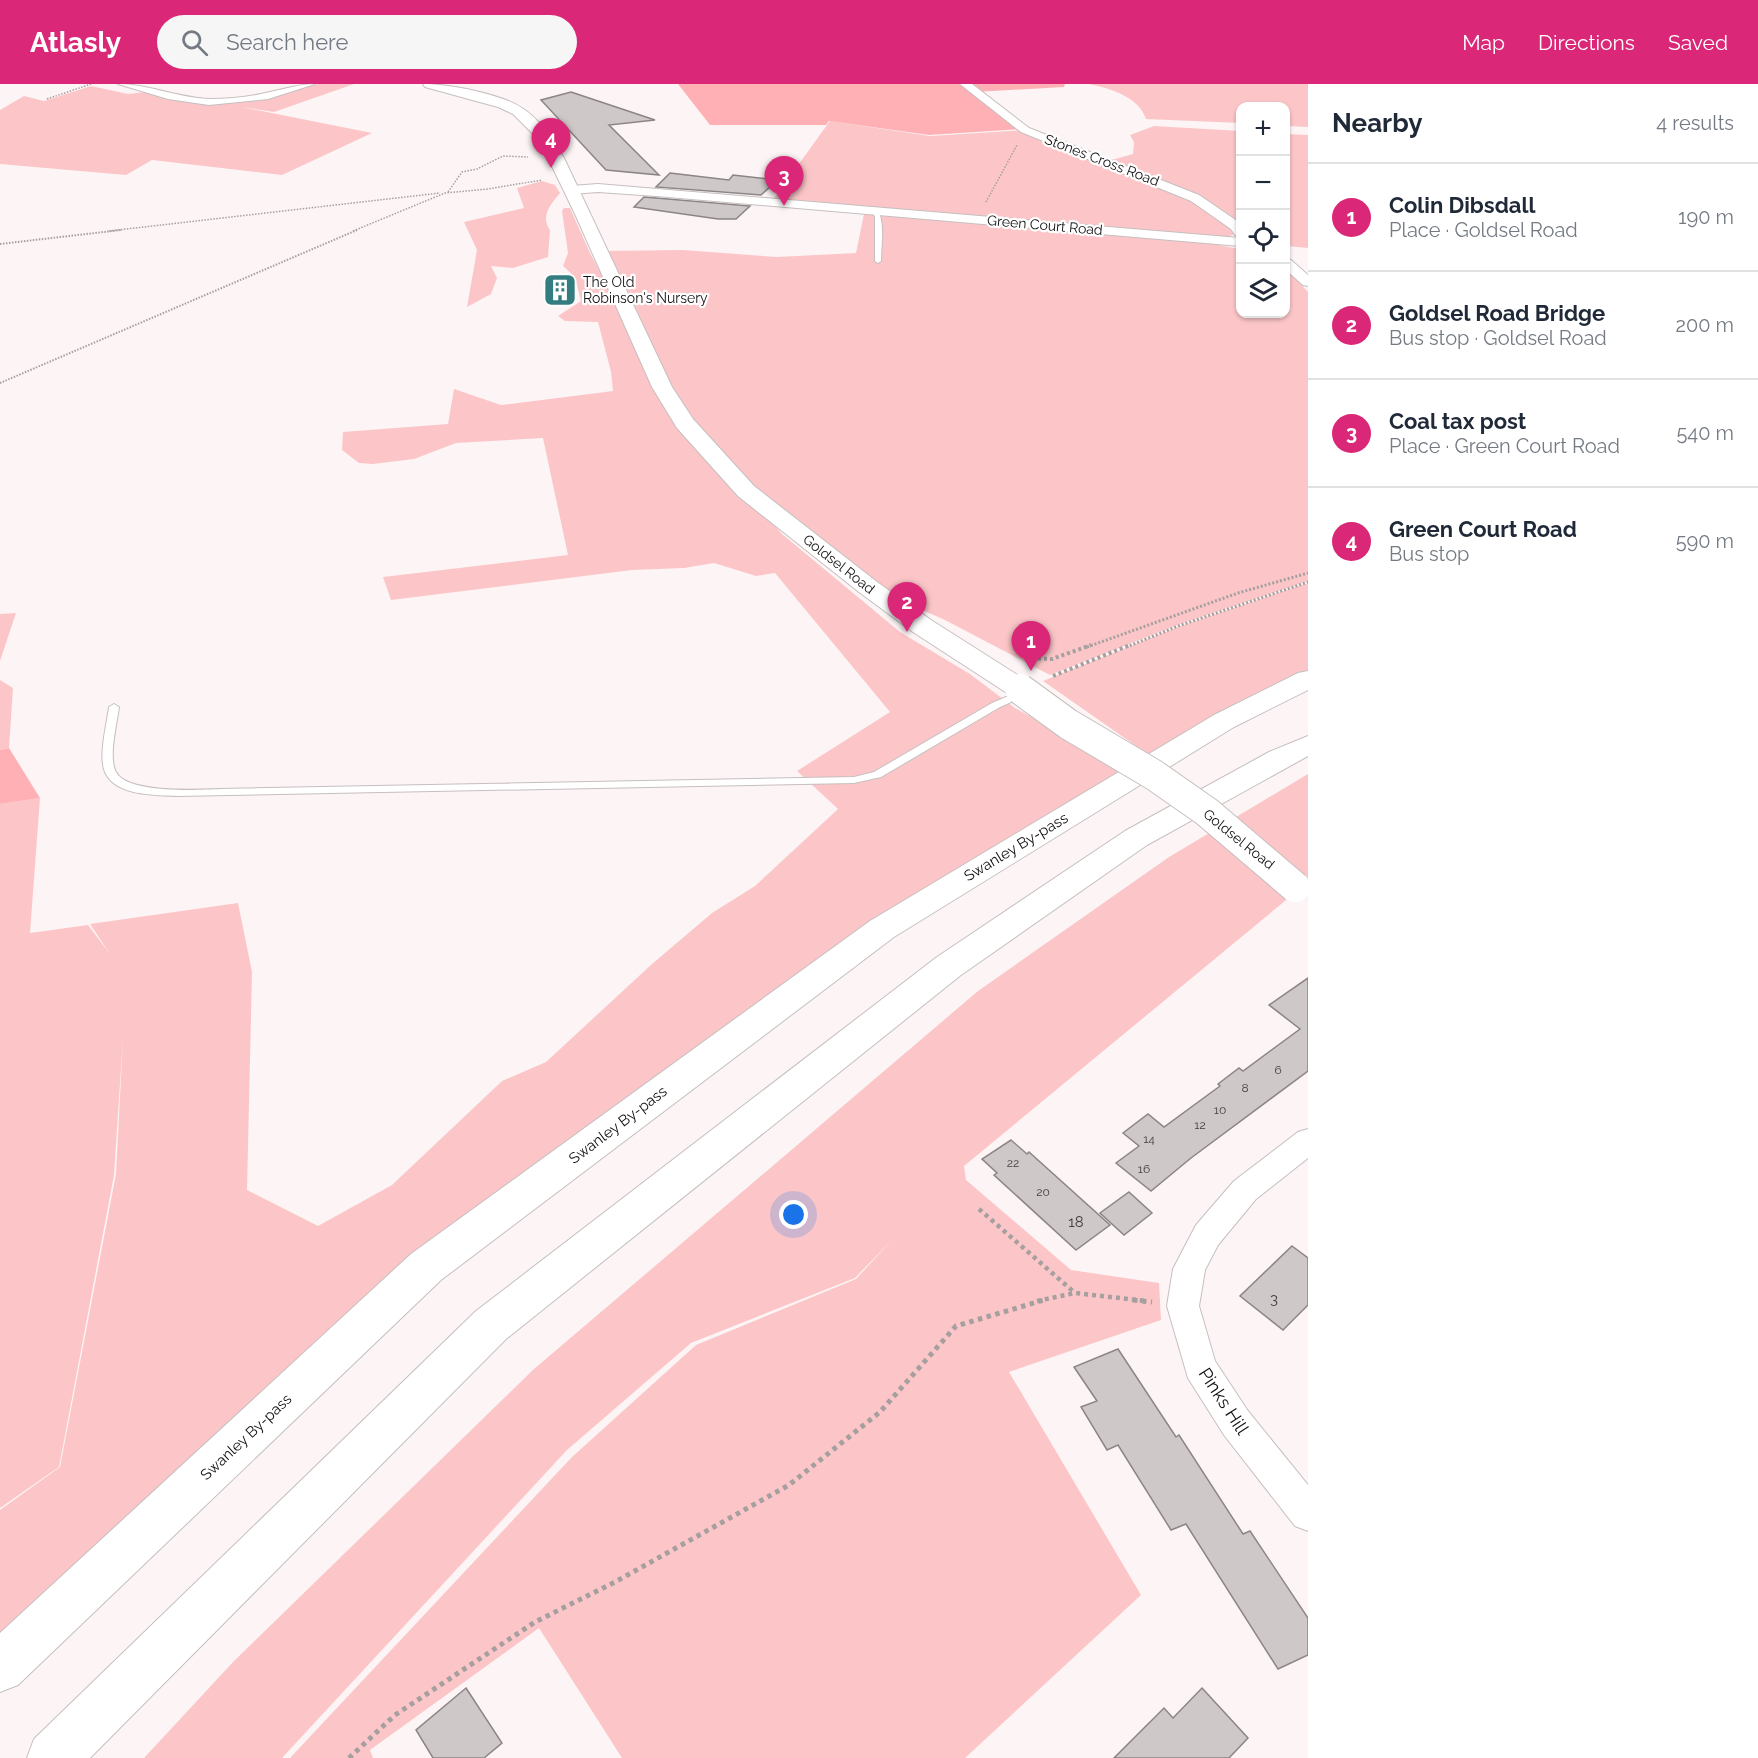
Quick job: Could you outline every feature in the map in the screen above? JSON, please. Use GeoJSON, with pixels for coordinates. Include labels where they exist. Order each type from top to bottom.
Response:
{"type":"FeatureCollection","features":[{"type":"Feature","properties":{"kind":"main road"},"geometry":{"type":"LineString","coordinates":[[430,84],[503,104],[518,111],[538,130],[556,158],[569,186]]}},
{"type":"Feature","properties":{"kind":"main road","name":"Goldsel Road"},"geometry":{"type":"LineString","coordinates":[[569,186],[662,387],[685,423],[746,491],[868,587],[922,626],[1074,728],[1154,775],[1207,812],[1302,892]]}},
{"type":"Feature","properties":{"kind":"main road","name":"Swanley By-pass"},"geometry":{"type":"LineString","coordinates":[[0,1667],[426,1267],[882,929],[1224,721],[1308,680]]}},
{"type":"Feature","properties":{"kind":"main road"},"geometry":{"type":"LineString","coordinates":[[53,1758],[491,1324],[949,966],[1136,838],[1279,758],[1308,745]]}},
{"type":"Feature","properties":{"kind":"street"},"geometry":{"type":"LineString","coordinates":[[123,84],[196,101],[246,99],[279,94],[309,84]]}},
{"type":"Feature","properties":{"kind":"street","name":"Stones Cross Road"},"geometry":{"type":"LineString","coordinates":[[965,84],[1025,130],[1195,198],[1236,226]]}},
{"type":"Feature","properties":{"kind":"street","name":"Green Court Road"},"geometry":{"type":"LineString","coordinates":[[569,186],[875,209],[1236,242]]}},
{"type":"Feature","properties":{"kind":"street"},"geometry":{"type":"LineString","coordinates":[[1287,264],[1308,282]]}},
{"type":"Feature","properties":{"kind":"street","name":"Pinks Hill"},"geometry":{"type":"LineString","coordinates":[[1308,1141],[1245,1190],[1206,1235],[1189,1269],[1183,1306],[1200,1366],[1236,1423],[1308,1513]]}},
{"type":"Feature","properties":{"kind":"lane"},"geometry":{"type":"LineString","coordinates":[[875,209],[878,217],[878,261]]}},
{"type":"Feature","properties":{"kind":"lane"},"geometry":{"type":"LineString","coordinates":[[114,707],[110,746],[110,771],[113,779],[129,788],[220,794],[854,780],[877,775],[1022,691]]}},
{"type":"Feature","properties":{"kind":"path"},"geometry":{"type":"LineString","coordinates":[[47,99],[91,84]]}},
{"type":"Feature","properties":{"kind":"path"},"geometry":{"type":"LineString","coordinates":[[977,219],[1025,130]]}},
{"type":"Feature","properties":{"kind":"path"},"geometry":{"type":"LineString","coordinates":[[0,383],[449,191],[462,172],[477,169],[503,156],[556,158]]}},
{"type":"Feature","properties":{"kind":"path"},"geometry":{"type":"LineString","coordinates":[[0,244],[449,191],[492,189],[531,180],[569,186]]}},
{"type":"Feature","properties":{"kind":"path"},"geometry":{"type":"LineString","coordinates":[[986,668],[1010,659],[1052,659],[1239,593],[1308,573]]}},
{"type":"Feature","properties":{"kind":"path"},"geometry":{"type":"LineString","coordinates":[[1022,691],[1181,625],[1308,582]]}},
{"type":"Feature","properties":{"kind":"path"},"geometry":{"type":"LineString","coordinates":[[980,1209],[1075,1293]]}},
{"type":"Feature","properties":{"kind":"path"},"geometry":{"type":"LineString","coordinates":[[349,1758],[395,1715],[535,1622],[615,1582],[789,1485],[880,1412],[956,1326],[1034,1302],[1075,1293],[1183,1306]]}},
{"type":"Feature","properties":{"kind":"shaded area"},"geometry":{"type":"Polygon","coordinates":[[[318,84],[354,84],[274,112],[241,107],[372,133],[282,175],[152,160],[126,175],[0,164],[0,110],[24,96],[44,101],[91,86],[128,94],[145,92],[195,101],[272,97],[318,84]]]}},
{"type":"Feature","properties":{"kind":"shaded area"},"geometry":{"type":"Polygon","coordinates":[[[678,84],[1065,84],[1064,87],[975,92],[1021,129],[929,135],[829,121],[826,125],[710,125],[678,84]]]}},
{"type":"Feature","properties":{"kind":"shaded area"},"geometry":{"type":"Polygon","coordinates":[[[1088,84],[1308,84],[1308,127],[1290,126],[1290,102],[1236,102],[1236,123],[1146,119],[1142,111],[1130,99],[1105,88],[1088,84]]]}},
{"type":"Feature","properties":{"kind":"shaded area"},"geometry":{"type":"Polygon","coordinates":[[[830,121],[930,136],[1024,130],[1177,191],[1236,230],[1236,233],[1221,240],[772,201],[830,121]]]}},
{"type":"Feature","properties":{"kind":"shaded area"},"geometry":{"type":"Polygon","coordinates":[[[1154,126],[1236,131],[1236,219],[1199,196],[1108,161],[1133,154],[1134,142],[1130,135],[1154,126]]]}},
{"type":"Feature","properties":{"kind":"shaded area"},"geometry":{"type":"Polygon","coordinates":[[[1290,134],[1308,135],[1308,248],[1290,246],[1290,134]]]}},
{"type":"Feature","properties":{"kind":"shaded area"},"geometry":{"type":"Polygon","coordinates":[[[542,181],[555,185],[560,193],[546,215],[550,230],[548,257],[513,268],[491,266],[497,278],[491,294],[467,307],[477,250],[464,222],[524,208],[517,188],[542,181]]]}},
{"type":"Feature","properties":{"kind":"shaded area"},"geometry":{"type":"Polygon","coordinates":[[[564,208],[570,208],[590,253],[662,387],[684,423],[782,534],[900,632],[970,674],[1015,708],[1133,773],[880,928],[425,1266],[0,1665],[0,1510],[60,1467],[116,1174],[123,1038],[114,1175],[59,1467],[0,1508],[0,804],[40,798],[30,933],[88,925],[110,954],[90,924],[238,903],[252,972],[247,1190],[318,1226],[392,1185],[502,1081],[546,1062],[652,964],[712,913],[755,886],[838,809],[797,771],[890,712],[775,573],[756,576],[714,563],[684,568],[632,570],[391,600],[383,577],[568,555],[543,438],[456,443],[414,459],[373,464],[359,463],[342,450],[343,432],[448,424],[454,389],[501,405],[613,391],[611,372],[598,322],[565,321],[558,316],[581,301],[575,277],[563,266],[568,253],[562,211],[564,208]]]}},
{"type":"Feature","properties":{"kind":"shaded area"},"geometry":{"type":"Polygon","coordinates":[[[865,209],[1170,236],[1236,248],[1236,318],[1290,318],[1290,272],[1308,292],[1308,581],[1180,624],[1050,675],[945,620],[870,587],[797,531],[688,422],[601,251],[683,250],[777,257],[856,253],[865,209]]]}},
{"type":"Feature","properties":{"kind":"shaded area"},"geometry":{"type":"Polygon","coordinates":[[[1308,583],[1308,679],[1159,762],[1043,681],[1181,626],[1308,583]]]}},
{"type":"Feature","properties":{"kind":"shaded area"},"geometry":{"type":"Polygon","coordinates":[[[16,613],[0,661],[0,614],[16,613]]]}},
{"type":"Feature","properties":{"kind":"shaded area"},"geometry":{"type":"Polygon","coordinates":[[[0,680],[13,688],[9,748],[0,750],[0,680]]]}},
{"type":"Feature","properties":{"kind":"shaded area"},"geometry":{"type":"Polygon","coordinates":[[[9,748],[40,798],[0,804],[0,750],[9,748]]]}},
{"type":"Feature","properties":{"kind":"shaded area"},"geometry":{"type":"Polygon","coordinates":[[[1308,774],[1308,882],[964,1166],[966,1180],[1071,1270],[1159,1283],[1161,1320],[1009,1372],[1141,1595],[965,1758],[622,1758],[539,1628],[370,1750],[373,1758],[290,1758],[572,1457],[696,1345],[856,1279],[892,1240],[855,1278],[691,1343],[567,1450],[282,1758],[144,1758],[233,1662],[534,1369],[978,991],[1169,857],[1308,774]]]}},
{"type":"Feature","properties":{"kind":"building"},"geometry":{"type":"Polygon","coordinates":[[[571,92],[655,120],[609,125],[659,175],[606,170],[541,100],[571,92]]]}},
{"type":"Feature","properties":{"kind":"building"},"geometry":{"type":"Polygon","coordinates":[[[670,173],[729,180],[733,175],[778,180],[761,195],[656,187],[670,173]]]}},
{"type":"Feature","properties":{"kind":"building"},"geometry":{"type":"Polygon","coordinates":[[[644,197],[750,206],[736,219],[718,219],[634,207],[644,197]]]}},
{"type":"Feature","properties":{"kind":"building"},"geometry":{"type":"Polygon","coordinates":[[[1308,978],[1308,1071],[1191,1158],[1151,1191],[1116,1163],[1139,1146],[1123,1133],[1148,1114],[1164,1127],[1220,1086],[1218,1084],[1239,1068],[1243,1071],[1300,1029],[1269,1005],[1308,978]]]}},
{"type":"Feature","properties":{"kind":"building"},"geometry":{"type":"Polygon","coordinates":[[[1011,1140],[1027,1154],[1029,1152],[1110,1225],[1076,1250],[994,1175],[997,1173],[982,1159],[1011,1140]]]}},
{"type":"Feature","properties":{"kind":"building"},"geometry":{"type":"Polygon","coordinates":[[[1129,1192],[1152,1213],[1124,1235],[1100,1213],[1129,1192]]]}},
{"type":"Feature","properties":{"kind":"building"},"geometry":{"type":"Polygon","coordinates":[[[1292,1246],[1308,1258],[1308,1305],[1283,1330],[1240,1296],[1292,1246]]]}},
{"type":"Feature","properties":{"kind":"building"},"geometry":{"type":"Polygon","coordinates":[[[1118,1349],[1176,1437],[1179,1435],[1243,1534],[1250,1531],[1308,1618],[1308,1655],[1278,1669],[1186,1524],[1171,1530],[1118,1445],[1107,1450],[1081,1407],[1097,1401],[1074,1367],[1118,1349]]]}},
{"type":"Feature","properties":{"kind":"building"},"geometry":{"type":"Polygon","coordinates":[[[466,1688],[502,1743],[484,1758],[433,1758],[416,1730],[466,1688]]]}},
{"type":"Feature","properties":{"kind":"building"},"geometry":{"type":"Polygon","coordinates":[[[1202,1688],[1248,1738],[1229,1758],[1114,1758],[1164,1708],[1173,1718],[1202,1688]]]}},
{"type":"Feature","properties":{"kind":"place","name":"Green Court Road"},"geometry":{"type":"Point","coordinates":[551,168]}},
{"type":"Feature","properties":{"kind":"place","name":"Coal tax post"},"geometry":{"type":"Point","coordinates":[784,206]}},
{"type":"Feature","properties":{"kind":"place","name":"The Old Robinson's Nursery"},"geometry":{"type":"Point","coordinates":[560,290]}},
{"type":"Feature","properties":{"kind":"place","name":"Goldsel Road Bridge"},"geometry":{"type":"Point","coordinates":[907,632]}},
{"type":"Feature","properties":{"kind":"place","name":"Colin Dibsdall"},"geometry":{"type":"Point","coordinates":[1031,671]}}]}
